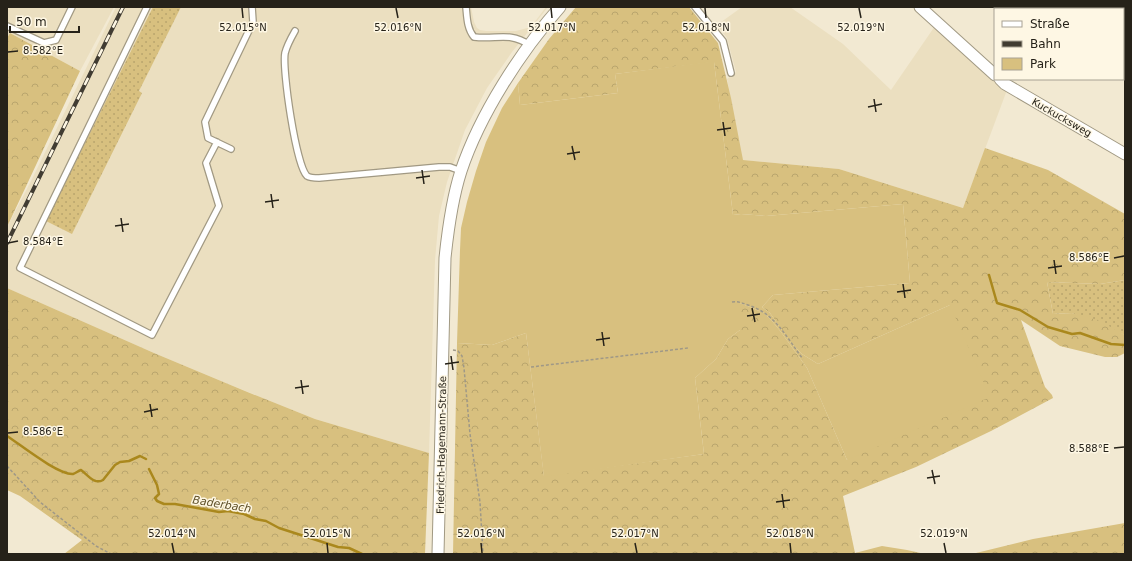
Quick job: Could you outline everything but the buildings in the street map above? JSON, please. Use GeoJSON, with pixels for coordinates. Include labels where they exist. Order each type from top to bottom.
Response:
{"type":"FeatureCollection","features":[{"type":"Feature","properties":{"kind":"street","name":"Friedrich-Hagemann-Straße"},"geometry":{"type":"LineString","coordinates":[[438,554],[445,258],[449,226],[461,171],[477,132],[500,89],[530,45],[560,7]]}},
{"type":"Feature","properties":{"kind":"street"},"geometry":{"type":"LineString","coordinates":[[920,7],[994,73]]}},
{"type":"Feature","properties":{"kind":"street","name":"Kuckucksweg"},"geometry":{"type":"LineString","coordinates":[[1001,80],[1005,84],[1125,154]]}},
{"type":"Feature","properties":{"kind":"lane"},"geometry":{"type":"LineString","coordinates":[[7,26],[44,42],[56,40],[72,7]]}},
{"type":"Feature","properties":{"kind":"lane"},"geometry":{"type":"LineString","coordinates":[[147,7],[20,268],[152,335],[219,206],[206,163],[216,142]]}},
{"type":"Feature","properties":{"kind":"lane"},"geometry":{"type":"LineString","coordinates":[[231,149],[208,138],[205,122],[253,22],[252,7]]}},
{"type":"Feature","properties":{"kind":"lane"},"geometry":{"type":"LineString","coordinates":[[466,7],[469,28],[474,37],[512,37],[530,45]]}},
{"type":"Feature","properties":{"kind":"lane"},"geometry":{"type":"LineString","coordinates":[[695,7],[723,41],[731,73]]}},
{"type":"Feature","properties":{"kind":"lane"},"geometry":{"type":"LineString","coordinates":[[295,31],[289,41],[285,54],[285,74],[288,103],[295,140],[303,170],[307,176],[319,178],[439,167],[450,167],[461,171]]}},
{"type":"Feature","properties":{"kind":"path"},"geometry":{"type":"LineString","coordinates":[[732,302],[738,301],[752,306],[764,312],[773,319],[803,359]]}},
{"type":"Feature","properties":{"kind":"path"},"geometry":{"type":"LineString","coordinates":[[531,367],[688,348]]}},
{"type":"Feature","properties":{"kind":"path"},"geometry":{"type":"LineString","coordinates":[[443,350],[454,350],[462,356],[470,434],[480,502],[483,554]]}},
{"type":"Feature","properties":{"kind":"path"},"geometry":{"type":"LineString","coordinates":[[7,466],[40,502],[96,546],[111,554]]}},
{"type":"Feature","properties":{"kind":"shaded area"},"geometry":{"type":"Polygon","coordinates":[[[7,7],[114,7],[80,71],[10,33],[7,38],[7,7]]]}},
{"type":"Feature","properties":{"kind":"shaded area"},"geometry":{"type":"Polygon","coordinates":[[[116,7],[471,7],[474,22],[480,30],[516,31],[531,27],[546,7],[548,7],[512,52],[487,88],[465,130],[447,182],[439,216],[435,260],[429,453],[315,419],[154,353],[7,288],[7,227],[116,7]]]}},
{"type":"Feature","properties":{"kind":"shaded area"},"geometry":{"type":"Polygon","coordinates":[[[742,7],[790,7],[843,44],[891,90],[935,26],[1007,90],[963,208],[839,169],[742,160],[727,79],[736,72],[727,38],[717,25],[742,7]]]}},
{"type":"Feature","properties":{"kind":"green space"},"geometry":{"type":"Polygon","coordinates":[[[153,7],[181,7],[139,91],[142,93],[72,234],[46,221],[153,7]]]}},
{"type":"Feature","properties":{"kind":"green space"},"geometry":{"type":"Polygon","coordinates":[[[576,7],[689,7],[718,43],[731,98],[743,160],[839,169],[963,208],[985,148],[1048,170],[1125,214],[1125,280],[1100,284],[1047,282],[1053,314],[1072,313],[1098,320],[1125,335],[1125,353],[1117,357],[1105,357],[1060,346],[1021,320],[1045,387],[1053,398],[991,431],[916,467],[843,496],[855,553],[882,546],[925,554],[453,554],[457,343],[492,345],[526,333],[544,476],[704,454],[695,378],[716,359],[728,339],[740,330],[740,303],[764,313],[781,332],[807,368],[847,460],[950,305],[818,364],[802,354],[791,343],[770,313],[762,307],[773,295],[910,283],[903,204],[766,216],[741,214],[733,215],[714,62],[615,74],[618,93],[520,105],[518,83],[549,39],[576,7]]]}},
{"type":"Feature","properties":{"kind":"green space"},"geometry":{"type":"Polygon","coordinates":[[[10,33],[80,71],[7,227],[7,38],[10,33]]]}},
{"type":"Feature","properties":{"kind":"green space"},"geometry":{"type":"Polygon","coordinates":[[[714,62],[733,215],[741,214],[766,216],[903,204],[910,283],[773,295],[762,307],[770,313],[791,343],[802,354],[818,364],[950,305],[990,397],[847,460],[807,368],[781,332],[764,313],[740,303],[740,330],[728,339],[716,359],[695,378],[704,454],[544,477],[526,333],[492,345],[457,343],[461,228],[476,171],[486,142],[502,108],[518,83],[520,105],[618,93],[615,74],[714,62]]]}},
{"type":"Feature","properties":{"kind":"green space"},"geometry":{"type":"Polygon","coordinates":[[[1125,280],[1125,335],[1072,313],[1053,314],[1047,282],[1100,284],[1125,280]]]}},
{"type":"Feature","properties":{"kind":"green space"},"geometry":{"type":"Polygon","coordinates":[[[7,288],[154,353],[315,419],[429,453],[425,554],[64,554],[82,540],[20,496],[7,490],[7,288]]]}},
{"type":"Feature","properties":{"kind":"green space"},"geometry":{"type":"Polygon","coordinates":[[[1125,523],[1125,554],[972,554],[1033,539],[1125,523]]]}},
{"type":"Feature","properties":{"kind":"waterway"},"geometry":{"type":"LineString","coordinates":[[989,275],[997,303],[1020,310],[1048,327],[1072,334],[1080,333],[1111,344],[1125,345]]}},
{"type":"Feature","properties":{"kind":"waterway","name":"Baderbach"},"geometry":{"type":"LineString","coordinates":[[7,436],[58,470],[73,474],[81,470],[91,479],[97,481],[103,480],[115,465],[120,462],[129,461],[140,456],[146,459]]}},
{"type":"Feature","properties":{"kind":"waterway","name":"Baderbach"},"geometry":{"type":"LineString","coordinates":[[149,469],[157,485],[159,494],[155,498],[157,501],[164,504],[175,504],[219,512],[228,511],[244,514],[255,519],[266,521],[279,528],[338,547],[349,548],[362,554]]}},
{"type":"Feature","properties":{"kind":"railway"},"geometry":{"type":"LineString","coordinates":[[7,243],[123,7]]}}]}
